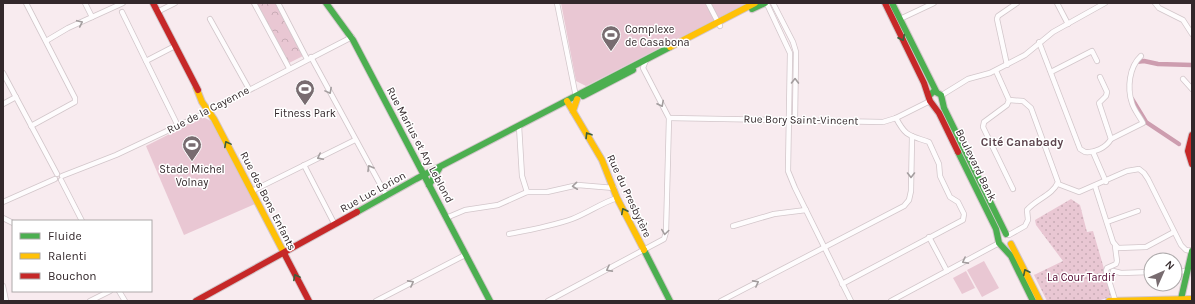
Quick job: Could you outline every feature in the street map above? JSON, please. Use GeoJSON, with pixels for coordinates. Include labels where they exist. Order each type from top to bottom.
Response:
{"type":"FeatureCollection","features":[{"type":"Feature","properties":{"kind":"street"},"geometry":{"type":"LineString","coordinates":[[26,3],[75,98],[75,102],[31,126]]}},
{"type":"Feature","properties":{"kind":"street"},"geometry":{"type":"LineString","coordinates":[[85,3],[92,17]]}},
{"type":"Feature","properties":{"kind":"street"},"geometry":{"type":"LineString","coordinates":[[46,41],[123,3]]}},
{"type":"Feature","properties":{"kind":"street"},"geometry":{"type":"LineString","coordinates":[[150,3],[158,14]]}},
{"type":"Feature","properties":{"kind":"street"},"geometry":{"type":"LineString","coordinates":[[153,3],[158,14]]}},
{"type":"Feature","properties":{"kind":"street"},"geometry":{"type":"LineString","coordinates":[[158,14],[176,3]]}},
{"type":"Feature","properties":{"kind":"street"},"geometry":{"type":"LineString","coordinates":[[254,3],[289,68]]}},
{"type":"Feature","properties":{"kind":"street"},"geometry":{"type":"LineString","coordinates":[[278,3],[386,195]]}},
{"type":"Feature","properties":{"kind":"street","name":"Rue Marius et Ary Leblond"},"geometry":{"type":"LineString","coordinates":[[326,3],[352,37],[490,301]]}},
{"type":"Feature","properties":{"kind":"street"},"geometry":{"type":"LineString","coordinates":[[557,3],[576,97],[573,111]]}},
{"type":"Feature","properties":{"kind":"street"},"geometry":{"type":"LineString","coordinates":[[708,3],[719,24]]}},
{"type":"Feature","properties":{"kind":"street","name":"Rue Luc Lorion"},"geometry":{"type":"LineString","coordinates":[[200,300],[386,195],[719,24],[755,3]]}},
{"type":"Feature","properties":{"kind":"street"},"geometry":{"type":"LineString","coordinates":[[768,3],[793,42],[796,52],[795,120]]}},
{"type":"Feature","properties":{"kind":"street"},"geometry":{"type":"LineString","coordinates":[[768,3],[790,53],[788,171],[851,301]]}},
{"type":"Feature","properties":{"kind":"street","name":"Rue Luc Lorion"},"geometry":{"type":"LineString","coordinates":[[719,24],[768,3]]}},
{"type":"Feature","properties":{"kind":"street","name":"Boulevard Bank"},"geometry":{"type":"LineString","coordinates":[[885,3],[930,100],[940,115],[1001,243],[1012,256],[1033,301]]}},
{"type":"Feature","properties":{"kind":"street","name":"Boulevard Bank"},"geometry":{"type":"LineString","coordinates":[[892,3],[940,95],[955,131],[1002,228],[1012,238],[1011,244]]}},
{"type":"Feature","properties":{"kind":"street"},"geometry":{"type":"LineString","coordinates":[[900,19],[934,3]]}},
{"type":"Feature","properties":{"kind":"street"},"geometry":{"type":"LineString","coordinates":[[1007,65],[997,19],[998,16],[1017,3]]}},
{"type":"Feature","properties":{"kind":"street"},"geometry":{"type":"LineString","coordinates":[[1056,3],[1068,24]]}},
{"type":"Feature","properties":{"kind":"street"},"geometry":{"type":"LineString","coordinates":[[940,95],[939,104],[930,100],[931,92],[940,95],[968,79],[996,71],[1026,55],[1040,42],[1105,3]]}},
{"type":"Feature","properties":{"kind":"street"},"geometry":{"type":"LineString","coordinates":[[1155,3],[1159,8],[1183,20],[1192,34]]}},
{"type":"Feature","properties":{"kind":"street"},"geometry":{"type":"LineString","coordinates":[[122,12],[178,126]]}},
{"type":"Feature","properties":{"kind":"street","name":"Rue des Bons Enfants"},"geometry":{"type":"LineString","coordinates":[[158,14],[309,301]]}},
{"type":"Feature","properties":{"kind":"street"},"geometry":{"type":"LineString","coordinates":[[210,19],[249,89]]}},
{"type":"Feature","properties":{"kind":"street","name":"Rue de la Cayenne"},"geometry":{"type":"LineString","coordinates":[[3,202],[59,177],[116,155],[178,126],[352,37]]}},
{"type":"Feature","properties":{"kind":"street"},"geometry":{"type":"LineString","coordinates":[[1040,42],[1080,150],[1085,152],[1093,152],[1109,143],[1111,139],[1143,123],[1132,104],[1130,84],[1133,64],[1141,56]]}},
{"type":"Feature","properties":{"kind":"street"},"geometry":{"type":"LineString","coordinates":[[146,61],[175,46]]}},
{"type":"Feature","properties":{"kind":"street"},"geometry":{"type":"LineString","coordinates":[[1051,72],[1092,51],[1096,61]]}},
{"type":"Feature","properties":{"kind":"street"},"geometry":{"type":"LineString","coordinates":[[548,301],[664,239],[666,232],[669,118],[644,62]]}},
{"type":"Feature","properties":{"kind":"street"},"geometry":{"type":"LineString","coordinates":[[996,71],[1009,100],[1007,105],[984,122],[983,127],[1013,189]]}},
{"type":"Feature","properties":{"kind":"street"},"geometry":{"type":"LineString","coordinates":[[3,73],[81,220]]}},
{"type":"Feature","properties":{"kind":"street"},"geometry":{"type":"LineString","coordinates":[[1100,77],[1107,92],[1106,96],[1099,103],[1111,133],[1111,139]]}},
{"type":"Feature","properties":{"kind":"street"},"geometry":{"type":"LineString","coordinates":[[1183,79],[1192,89]]}},
{"type":"Feature","properties":{"kind":"street"},"geometry":{"type":"LineString","coordinates":[[3,104],[16,97]]}},
{"type":"Feature","properties":{"kind":"street","name":"Rue Bory Saint-Vincent"},"geometry":{"type":"LineString","coordinates":[[669,118],[883,122],[896,118],[930,100]]}},
{"type":"Feature","properties":{"kind":"street"},"geometry":{"type":"LineString","coordinates":[[890,301],[1001,243],[1008,234],[1026,226],[1028,220],[1027,210],[1034,203],[1053,190],[1058,184],[1058,177],[1031,108],[1023,102],[1009,100]]}},
{"type":"Feature","properties":{"kind":"street","name":"Rue du Presbytère"},"geometry":{"type":"LineString","coordinates":[[566,103],[573,111],[602,160],[617,198],[670,301]]}},
{"type":"Feature","properties":{"kind":"street"},"geometry":{"type":"LineString","coordinates":[[842,284],[963,220],[964,214],[958,202],[950,197],[940,176],[939,164],[928,142],[912,136],[902,130],[896,118]]}},
{"type":"Feature","properties":{"kind":"street"},"geometry":{"type":"LineString","coordinates":[[519,126],[522,176],[527,192]]}},
{"type":"Feature","properties":{"kind":"street"},"geometry":{"type":"LineString","coordinates":[[1192,135],[1188,151],[1192,163]]}},
{"type":"Feature","properties":{"kind":"street"},"geometry":{"type":"LineString","coordinates":[[721,301],[904,206],[909,200],[912,192],[912,136]]}},
{"type":"Feature","properties":{"kind":"street"},"geometry":{"type":"LineString","coordinates":[[252,191],[355,140]]}},
{"type":"Feature","properties":{"kind":"street"},"geometry":{"type":"LineString","coordinates":[[1093,152],[1106,182]]}},
{"type":"Feature","properties":{"kind":"street"},"geometry":{"type":"LineString","coordinates":[[304,165],[335,225]]}},
{"type":"Feature","properties":{"kind":"street"},"geometry":{"type":"LineString","coordinates":[[429,185],[439,168]]}},
{"type":"Feature","properties":{"kind":"street"},"geometry":{"type":"LineString","coordinates":[[1058,184],[1079,192],[1106,182],[1134,168],[1144,172],[1183,248],[1192,251],[1181,299]]}},
{"type":"Feature","properties":{"kind":"street"},"geometry":{"type":"LineString","coordinates":[[446,218],[465,210],[498,205],[527,192],[547,192],[578,185],[614,188]]}},
{"type":"Feature","properties":{"kind":"street"},"geometry":{"type":"LineString","coordinates":[[1095,186],[1116,246],[1116,264],[1107,268],[1106,271],[1112,301],[1192,299]]}},
{"type":"Feature","properties":{"kind":"street"},"geometry":{"type":"LineString","coordinates":[[509,234],[570,219],[584,214],[604,202],[617,198]]}},
{"type":"Feature","properties":{"kind":"street"},"geometry":{"type":"LineString","coordinates":[[733,226],[774,214],[806,210]]}},
{"type":"Feature","properties":{"kind":"street"},"geometry":{"type":"LineString","coordinates":[[1107,222],[1138,211]]}},
{"type":"Feature","properties":{"kind":"street"},"geometry":{"type":"LineString","coordinates":[[3,218],[12,222]]}},
{"type":"Feature","properties":{"kind":"street"},"geometry":{"type":"LineString","coordinates":[[1116,246],[1122,249],[1146,247],[1174,232]]}},
{"type":"Feature","properties":{"kind":"street"},"geometry":{"type":"LineString","coordinates":[[929,238],[947,271]]}},
{"type":"Feature","properties":{"kind":"street"},"geometry":{"type":"LineString","coordinates":[[1001,243],[1011,244],[1040,301]]}},
{"type":"Feature","properties":{"kind":"street"},"geometry":{"type":"LineString","coordinates":[[376,301],[465,254]]}},
{"type":"Feature","properties":{"kind":"street"},"geometry":{"type":"LineString","coordinates":[[1113,271],[1121,273],[1143,272]]}},
{"type":"Feature","properties":{"kind":"street"},"geometry":{"type":"LineString","coordinates":[[1183,271],[1187,271]]}},
{"type":"Feature","properties":{"kind":"street"},"geometry":{"type":"LineString","coordinates":[[3,286],[6,301]]}},
{"type":"Feature","properties":{"kind":"street"},"geometry":{"type":"LineString","coordinates":[[90,301],[108,292]]}},
{"type":"Feature","properties":{"kind":"street"},"geometry":{"type":"LineString","coordinates":[[120,292],[125,301]]}},
{"type":"Feature","properties":{"kind":"green space"},"geometry":{"type":"Polygon","coordinates":[[[257,3],[275,3],[303,56],[289,63],[257,3]]]}},
{"type":"Feature","properties":{"kind":"green space","name":"Complexe de Casabona"},"geometry":{"type":"Polygon","coordinates":[[[561,3],[747,3],[586,86],[576,81],[561,3]]]}},
{"type":"Feature","properties":{"kind":"green space","name":"Stade Michel Volnay"},"geometry":{"type":"Polygon","coordinates":[[[203,117],[211,121],[255,204],[184,235],[146,146],[203,117]]]}},
{"type":"Feature","properties":{"kind":"green space","name":"La Cour Tardif"},"geometry":{"type":"Polygon","coordinates":[[[1071,199],[1080,205],[1087,232],[1093,231],[1112,296],[1098,301],[1047,301],[1034,275],[1063,261],[1036,225],[1035,220],[1071,199]]]}},
{"type":"Feature","properties":{"kind":"green space"},"geometry":{"type":"Polygon","coordinates":[[[984,261],[999,288],[982,297],[967,270],[984,261]]]}},
{"type":"Feature","properties":{"kind":"green space"},"geometry":{"type":"Polygon","coordinates":[[[966,271],[975,288],[962,294],[953,278],[966,271]]]}},
{"type":"Feature","properties":{"kind":"waterway"},"geometry":{"type":"LineString","coordinates":[[1136,62],[1144,61],[1158,64],[1192,65]]}},
{"type":"Feature","properties":{"kind":"waterway"},"geometry":{"type":"LineString","coordinates":[[1132,99],[1146,122],[1179,144]]}},
{"type":"Feature","properties":{"kind":"traffic: fast"},"geometry":{"type":"LineString","coordinates":[[326,3],[353,40],[490,301]]}},
{"type":"Feature","properties":{"kind":"traffic: fast"},"geometry":{"type":"LineString","coordinates":[[752,9],[765,3]]}},
{"type":"Feature","properties":{"kind":"traffic: fast"},"geometry":{"type":"LineString","coordinates":[[892,3],[936,91]]}},
{"type":"Feature","properties":{"kind":"traffic: fast"},"geometry":{"type":"LineString","coordinates":[[357,212],[416,179],[670,47]]}},
{"type":"Feature","properties":{"kind":"traffic: fast"},"geometry":{"type":"LineString","coordinates":[[583,96],[633,70]]}},
{"type":"Feature","properties":{"kind":"traffic: fast"},"geometry":{"type":"LineString","coordinates":[[929,96],[934,91],[941,95],[944,108],[1006,234]]}},
{"type":"Feature","properties":{"kind":"traffic: fast"},"geometry":{"type":"LineString","coordinates":[[958,152],[996,229],[999,243],[1011,256],[1033,301]]}},
{"type":"Feature","properties":{"kind":"traffic: fast"},"geometry":{"type":"LineString","coordinates":[[429,185],[439,169]]}},
{"type":"Feature","properties":{"kind":"traffic: fast"},"geometry":{"type":"LineString","coordinates":[[644,250],[670,301]]}},
{"type":"Feature","properties":{"kind":"traffic: fast"},"geometry":{"type":"LineString","coordinates":[[1181,299],[1192,251]]}},
{"type":"Feature","properties":{"kind":"traffic: slow"},"geometry":{"type":"LineString","coordinates":[[670,47],[755,3]]}},
{"type":"Feature","properties":{"kind":"traffic: slow"},"geometry":{"type":"LineString","coordinates":[[196,87],[202,102],[214,119],[285,255]]}},
{"type":"Feature","properties":{"kind":"traffic: slow"},"geometry":{"type":"LineString","coordinates":[[573,111],[577,99]]}},
{"type":"Feature","properties":{"kind":"traffic: slow"},"geometry":{"type":"LineString","coordinates":[[567,101],[602,160],[617,198],[644,250]]}},
{"type":"Feature","properties":{"kind":"traffic: slow"},"geometry":{"type":"LineString","coordinates":[[1011,244],[1040,301]]}},
{"type":"Feature","properties":{"kind":"traffic: slow"},"geometry":{"type":"LineString","coordinates":[[1109,301],[1192,299]]}},
{"type":"Feature","properties":{"kind":"traffic: jam"},"geometry":{"type":"LineString","coordinates":[[153,3],[198,90]]}},
{"type":"Feature","properties":{"kind":"traffic: jam"},"geometry":{"type":"LineString","coordinates":[[885,3],[924,83],[930,101],[939,113],[958,152]]}},
{"type":"Feature","properties":{"kind":"traffic: jam"},"geometry":{"type":"LineString","coordinates":[[1192,135],[1188,151],[1192,164]]}},
{"type":"Feature","properties":{"kind":"traffic: jam"},"geometry":{"type":"LineString","coordinates":[[196,301],[357,212]]}},
{"type":"Feature","properties":{"kind":"traffic: jam"},"geometry":{"type":"LineString","coordinates":[[285,255],[309,301]]}},
{"type":"Feature","properties":{"kind":"place","name":"Complexe de Casabona"},"geometry":{"type":"Point","coordinates":[611,52]}},
{"type":"Feature","properties":{"kind":"place","name":"Fitness Park"},"geometry":{"type":"Point","coordinates":[305,106]}},
{"type":"Feature","properties":{"kind":"place","name":"Stade Michel Volnay"},"geometry":{"type":"Point","coordinates":[192,162]}},
{"type":"Feature","properties":{"kind":"district","name":"Cité Canabady"},"geometry":{"type":"Point","coordinates":[1022,142]}}]}
